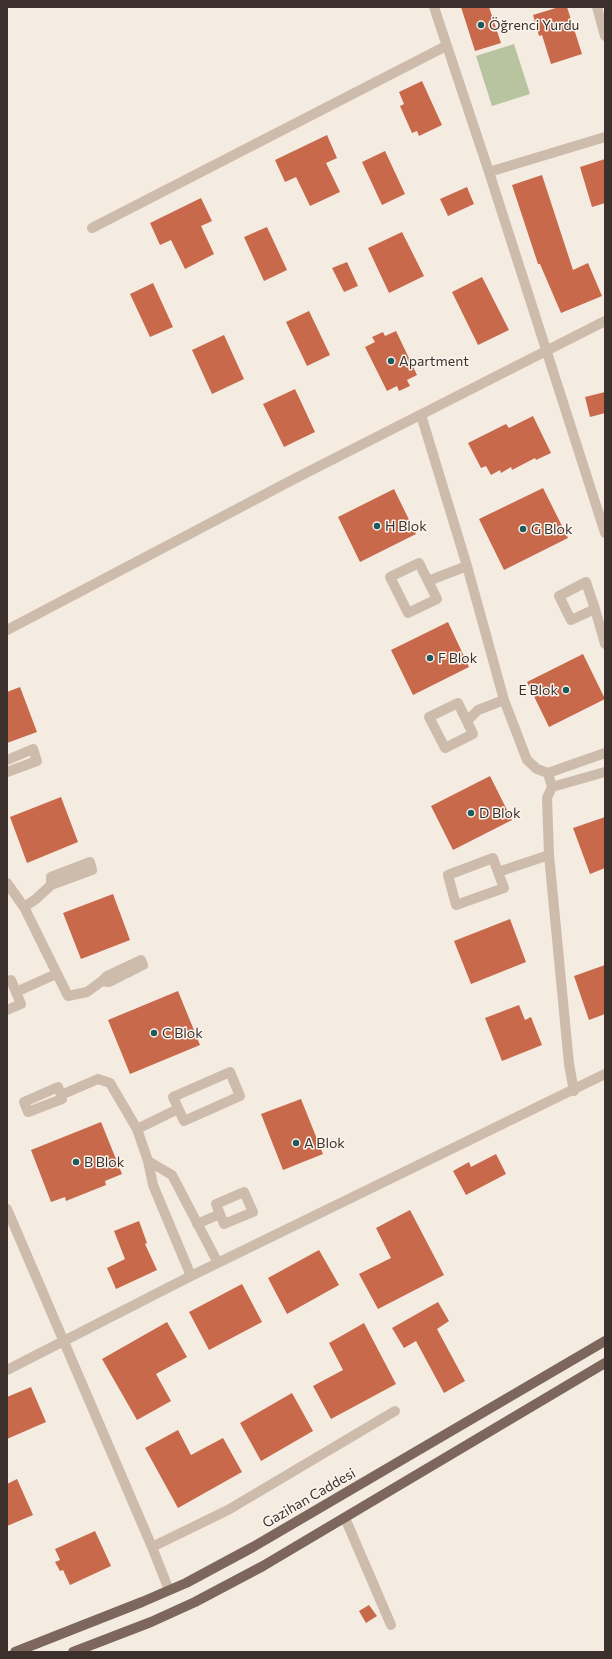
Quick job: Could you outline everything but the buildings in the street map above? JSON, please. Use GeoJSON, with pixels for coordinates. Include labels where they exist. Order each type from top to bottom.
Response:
{"type":"FeatureCollection","features":[{"type":"Feature","properties":{"kind":"main road","name":"Gazihan Caddesi"},"geometry":{"type":"LineString","coordinates":[[15,1652],[186,1583],[252,1547],[605,1341]]}},
{"type":"Feature","properties":{"kind":"main road"},"geometry":{"type":"LineString","coordinates":[[73,1652],[151,1622],[195,1602],[263,1566],[605,1363]]}},
{"type":"Feature","properties":{"kind":"street"},"geometry":{"type":"LineString","coordinates":[[434,7],[489,172],[605,533]]}},
{"type":"Feature","properties":{"kind":"street"},"geometry":{"type":"LineString","coordinates":[[597,7],[605,36]]}},
{"type":"Feature","properties":{"kind":"street"},"geometry":{"type":"LineString","coordinates":[[92,228],[446,46]]}},
{"type":"Feature","properties":{"kind":"street"},"geometry":{"type":"LineString","coordinates":[[489,172],[605,137]]}},
{"type":"Feature","properties":{"kind":"street"},"geometry":{"type":"LineString","coordinates":[[7,630],[296,478],[547,352],[605,321]]}},
{"type":"Feature","properties":{"kind":"street"},"geometry":{"type":"LineString","coordinates":[[421,415],[467,566],[504,700],[527,760],[537,770],[548,773],[605,753]]}},
{"type":"Feature","properties":{"kind":"street"},"geometry":{"type":"LineString","coordinates":[[419,563],[428,581],[437,599],[408,613],[390,577],[419,563]]}},
{"type":"Feature","properties":{"kind":"street"},"geometry":{"type":"LineString","coordinates":[[428,581],[467,566]]}},
{"type":"Feature","properties":{"kind":"street"},"geometry":{"type":"LineString","coordinates":[[595,609],[605,644]]}},
{"type":"Feature","properties":{"kind":"street"},"geometry":{"type":"LineString","coordinates":[[467,721],[478,710],[504,700]]}},
{"type":"Feature","properties":{"kind":"street"},"geometry":{"type":"LineString","coordinates":[[458,703],[467,721],[473,734],[445,748],[429,717],[458,703]]}},
{"type":"Feature","properties":{"kind":"street"},"geometry":{"type":"LineString","coordinates":[[7,760],[33,749],[37,761],[7,772]]}},
{"type":"Feature","properties":{"kind":"street"},"geometry":{"type":"LineString","coordinates":[[552,788],[605,772]]}},
{"type":"Feature","properties":{"kind":"street"},"geometry":{"type":"LineString","coordinates":[[548,773],[552,788],[547,798],[549,855],[569,1064],[574,1091]]}},
{"type":"Feature","properties":{"kind":"street"},"geometry":{"type":"LineString","coordinates":[[498,872],[549,855]]}},
{"type":"Feature","properties":{"kind":"street"},"geometry":{"type":"LineString","coordinates":[[492,858],[498,872],[504,888],[456,905],[448,875],[492,858]]}},
{"type":"Feature","properties":{"kind":"street"},"geometry":{"type":"LineString","coordinates":[[7,883],[24,907],[68,996],[88,992],[102,981]]}},
{"type":"Feature","properties":{"kind":"street"},"geometry":{"type":"LineString","coordinates":[[24,907],[36,900],[51,885]]}},
{"type":"Feature","properties":{"kind":"street"},"geometry":{"type":"LineString","coordinates":[[16,992],[56,974]]}},
{"type":"Feature","properties":{"kind":"street"},"geometry":{"type":"LineString","coordinates":[[7,982],[11,980],[21,1004],[7,1010]]}},
{"type":"Feature","properties":{"kind":"street"},"geometry":{"type":"LineString","coordinates":[[230,1072],[240,1096],[184,1121],[178,1109],[173,1097],[230,1072]]}},
{"type":"Feature","properties":{"kind":"street"},"geometry":{"type":"LineString","coordinates":[[7,1370],[65,1342],[218,1263],[574,1091],[605,1074]]}},
{"type":"Feature","properties":{"kind":"street"},"geometry":{"type":"LineString","coordinates":[[61,1095],[98,1079],[110,1083],[137,1129],[148,1161],[153,1185],[192,1276]]}},
{"type":"Feature","properties":{"kind":"street"},"geometry":{"type":"LineString","coordinates":[[137,1129],[178,1109]]}},
{"type":"Feature","properties":{"kind":"street"},"geometry":{"type":"LineString","coordinates":[[148,1161],[172,1175],[218,1263]]}},
{"type":"Feature","properties":{"kind":"street"},"geometry":{"type":"LineString","coordinates":[[7,1209],[10,1224],[65,1342],[169,1590]]}},
{"type":"Feature","properties":{"kind":"street"},"geometry":{"type":"LineString","coordinates":[[197,1224],[220,1214]]}},
{"type":"Feature","properties":{"kind":"street"},"geometry":{"type":"LineString","coordinates":[[152,1547],[228,1510],[395,1411]]}},
{"type":"Feature","properties":{"kind":"street"},"geometry":{"type":"LineString","coordinates":[[345,1518],[391,1625]]}},
{"type":"Feature","properties":{"kind":"green space"},"geometry":{"type":"Polygon","coordinates":[[[514,44],[530,94],[492,106],[476,56],[514,44]]]}},
{"type":"Feature","properties":{"kind":"place","name":"Öğrenci Yurdu"},"geometry":{"type":"Point","coordinates":[481,25]}},
{"type":"Feature","properties":{"kind":"place","name":"Apartment"},"geometry":{"type":"Point","coordinates":[391,361]}},
{"type":"Feature","properties":{"kind":"place","name":"H Blok"},"geometry":{"type":"Point","coordinates":[377,526]}},
{"type":"Feature","properties":{"kind":"place","name":"G Blok"},"geometry":{"type":"Point","coordinates":[523,529]}},
{"type":"Feature","properties":{"kind":"place","name":"F Blok"},"geometry":{"type":"Point","coordinates":[430,658]}},
{"type":"Feature","properties":{"kind":"place","name":"E Blok"},"geometry":{"type":"Point","coordinates":[566,690]}},
{"type":"Feature","properties":{"kind":"place","name":"D Blok"},"geometry":{"type":"Point","coordinates":[471,813]}},
{"type":"Feature","properties":{"kind":"place","name":"C Blok"},"geometry":{"type":"Point","coordinates":[154,1033]}},
{"type":"Feature","properties":{"kind":"place","name":"A Blok"},"geometry":{"type":"Point","coordinates":[296,1143]}},
{"type":"Feature","properties":{"kind":"place","name":"B Blok"},"geometry":{"type":"Point","coordinates":[76,1162]}}]}
